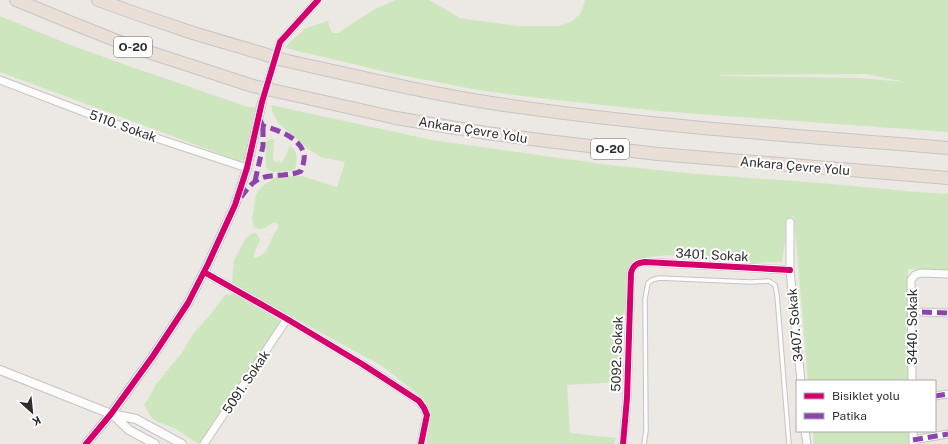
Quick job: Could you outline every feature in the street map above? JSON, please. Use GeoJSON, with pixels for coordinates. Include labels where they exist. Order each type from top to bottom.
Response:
{"type":"FeatureCollection","features":[{"type":"Feature","properties":{"kind":"highway","name":"Ankara Çevre Yolu"},"geometry":{"type":"LineString","coordinates":[[16,0],[130,46],[254,86],[396,118],[548,142],[658,154],[948,178]]}},
{"type":"Feature","properties":{"kind":"highway","name":"O-20"},"geometry":{"type":"LineString","coordinates":[[98,0],[194,33],[283,60],[408,88],[497,104],[667,125],[948,148]]}},
{"type":"Feature","properties":{"kind":"street"},"geometry":{"type":"LineString","coordinates":[[86,444],[111,414],[153,356],[188,303],[230,217],[247,168],[262,102],[280,42],[318,0]]}},
{"type":"Feature","properties":{"kind":"street","name":"5110. Sokak"},"geometry":{"type":"LineString","coordinates":[[0,80],[126,128],[247,168]]}},
{"type":"Feature","properties":{"kind":"street","name":"3407. Sokak"},"geometry":{"type":"LineString","coordinates":[[790,222],[790,270],[800,380]]}},
{"type":"Feature","properties":{"kind":"street","name":"3401. Sokak"},"geometry":{"type":"LineString","coordinates":[[635,266],[639,263],[645,262],[790,270]]}},
{"type":"Feature","properties":{"kind":"street","name":"5092. Sokak"},"geometry":{"type":"LineString","coordinates":[[623,444],[627,398],[631,273],[635,266]]}},
{"type":"Feature","properties":{"kind":"street"},"geometry":{"type":"LineString","coordinates":[[204,272],[287,319],[419,400],[427,415],[421,444]]}},
{"type":"Feature","properties":{"kind":"street","name":"3440. Sokak"},"geometry":{"type":"LineString","coordinates":[[912,380],[912,280],[915,275],[921,272],[948,274]]}},
{"type":"Feature","properties":{"kind":"street"},"geometry":{"type":"LineString","coordinates":[[922,312],[948,313]]}},
{"type":"Feature","properties":{"kind":"street","name":"5091. Sokak"},"geometry":{"type":"LineString","coordinates":[[204,444],[287,319]]}},
{"type":"Feature","properties":{"kind":"street"},"geometry":{"type":"LineString","coordinates":[[0,370],[111,414],[136,419],[182,444]]}},
{"type":"Feature","properties":{"kind":"street"},"geometry":{"type":"LineString","coordinates":[[936,396],[948,394]]}},
{"type":"Feature","properties":{"kind":"street"},"geometry":{"type":"LineString","coordinates":[[111,414],[129,430],[155,444]]}},
{"type":"Feature","properties":{"kind":"street"},"geometry":{"type":"LineString","coordinates":[[805,432],[807,444]]}},
{"type":"Feature","properties":{"kind":"street"},"geometry":{"type":"LineString","coordinates":[[913,442],[948,434]]}},
{"type":"Feature","properties":{"kind":"lane"},"geometry":{"type":"LineString","coordinates":[[644,444],[646,431],[645,299],[648,283],[659,278],[750,282],[769,281],[775,285],[789,444]]}},
{"type":"Feature","properties":{"kind":"green space"},"geometry":{"type":"Polygon","coordinates":[[[396,0],[429,0],[460,18],[518,26],[558,26],[571,22],[580,14],[585,0],[948,0],[948,132],[658,111],[530,97],[478,90],[395,74],[285,48],[306,28],[328,21],[331,31],[338,33],[377,8],[396,0]],[[866,74],[716,75],[857,78],[906,82],[866,74]]]}},
{"type":"Feature","properties":{"kind":"green space"},"geometry":{"type":"Polygon","coordinates":[[[0,16],[68,44],[126,65],[248,107],[255,107],[244,160],[239,161],[0,72],[0,16]]]}},
{"type":"Feature","properties":{"kind":"green space"},"geometry":{"type":"Polygon","coordinates":[[[271,105],[432,140],[609,165],[697,174],[948,194],[948,271],[908,269],[909,380],[808,380],[794,217],[788,218],[782,262],[740,263],[669,255],[641,258],[629,265],[618,382],[567,385],[570,433],[616,438],[614,444],[427,444],[430,410],[424,399],[382,366],[232,284],[234,260],[246,238],[253,233],[257,234],[260,240],[254,253],[254,258],[258,257],[266,251],[279,226],[276,222],[263,229],[254,227],[252,219],[256,195],[261,187],[276,177],[302,176],[337,187],[345,162],[321,157],[310,150],[278,123],[271,105]]]}},
{"type":"Feature","properties":{"kind":"green space"},"geometry":{"type":"Polygon","coordinates":[[[271,139],[275,140],[273,160],[277,163],[278,160],[282,163],[290,146],[293,148],[297,159],[295,169],[291,171],[272,172],[266,168],[266,142],[271,139]]]}},
{"type":"Feature","properties":{"kind":"green space"},"geometry":{"type":"Polygon","coordinates":[[[235,294],[253,301],[281,321],[200,443],[197,443],[176,429],[152,418],[144,405],[156,384],[181,354],[194,333],[225,295],[235,294]]]}},
{"type":"Feature","properties":{"kind":"green space"},"geometry":{"type":"Polygon","coordinates":[[[813,432],[909,432],[909,444],[814,444],[813,432]]]}},
{"type":"Feature","properties":{"kind":"marked path"},"geometry":{"type":"LineString","coordinates":[[241,197],[250,186],[259,179],[269,176],[297,173],[301,171],[303,164],[304,153],[296,141],[286,134],[263,126],[259,118]]}},
{"type":"Feature","properties":{"kind":"marked path"},"geometry":{"type":"LineString","coordinates":[[255,181],[263,146],[263,126]]}},
{"type":"Feature","properties":{"kind":"marked path"},"geometry":{"type":"LineString","coordinates":[[922,312],[948,313]]}},
{"type":"Feature","properties":{"kind":"marked path"},"geometry":{"type":"LineString","coordinates":[[936,396],[948,394]]}},
{"type":"Feature","properties":{"kind":"marked path"},"geometry":{"type":"LineString","coordinates":[[913,440],[948,434]]}},
{"type":"Feature","properties":{"kind":"cycle path"},"geometry":{"type":"LineString","coordinates":[[86,444],[111,414],[153,356],[188,303],[235,205],[247,168],[262,102],[280,42],[318,0]]}},
{"type":"Feature","properties":{"kind":"cycle path"},"geometry":{"type":"LineString","coordinates":[[623,444],[627,398],[631,273],[634,266],[645,262],[790,270]]}},
{"type":"Feature","properties":{"kind":"cycle path"},"geometry":{"type":"LineString","coordinates":[[204,272],[287,319],[362,364],[419,401],[427,415],[421,444]]}}]}
